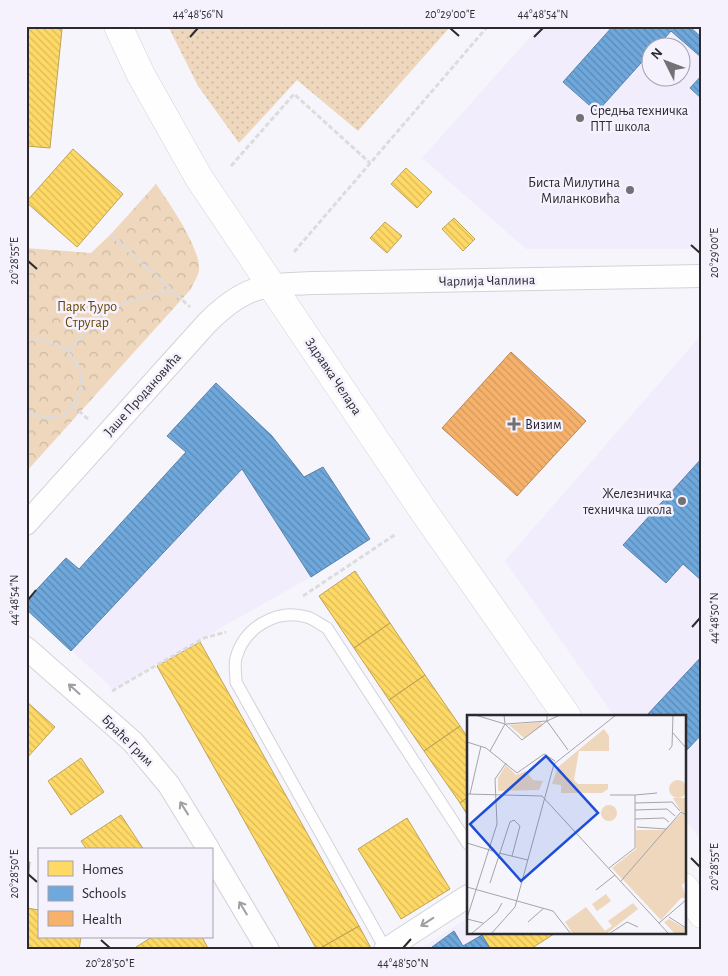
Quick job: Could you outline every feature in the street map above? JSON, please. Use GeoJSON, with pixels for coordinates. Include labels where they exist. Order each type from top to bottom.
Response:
{"type":"FeatureCollection","features":[{"type":"Feature","properties":{"kind":"main road","name":"Здравка Челара"},"geometry":{"type":"LineString","coordinates":[[118,26],[141,75],[199,178],[273,285],[422,509],[566,715]]}},
{"type":"Feature","properties":{"kind":"main road"},"geometry":{"type":"LineString","coordinates":[[686,890],[702,914]]}},
{"type":"Feature","properties":{"kind":"street","name":"Чарлија Чаплина"},"geometry":{"type":"LineString","coordinates":[[273,285],[702,276]]}},
{"type":"Feature","properties":{"kind":"street","name":"Јаше Продановића"},"geometry":{"type":"LineString","coordinates":[[26,524],[222,308],[244,293],[273,285]]}},
{"type":"Feature","properties":{"kind":"street","name":"Браће Грим"},"geometry":{"type":"LineString","coordinates":[[26,648],[133,742],[169,784],[208,848]]}},
{"type":"Feature","properties":{"kind":"street"},"geometry":{"type":"LineString","coordinates":[[212,856],[268,950]]}},
{"type":"Feature","properties":{"kind":"street"},"geometry":{"type":"LineString","coordinates":[[386,950],[467,897]]}},
{"type":"Feature","properties":{"kind":"lane"},"geometry":{"type":"LineString","coordinates":[[386,950],[236,682],[236,659],[245,638],[262,622],[284,615],[307,617],[327,628],[467,842]]}},
{"type":"Feature","properties":{"kind":"path"},"geometry":{"type":"LineString","coordinates":[[294,252],[488,26]]}},
{"type":"Feature","properties":{"kind":"path"},"geometry":{"type":"LineString","coordinates":[[231,166],[294,94],[370,163]]}},
{"type":"Feature","properties":{"kind":"path"},"geometry":{"type":"LineString","coordinates":[[111,234],[190,307]]}},
{"type":"Feature","properties":{"kind":"path"},"geometry":{"type":"LineString","coordinates":[[68,351],[106,309],[170,289]]}},
{"type":"Feature","properties":{"kind":"path"},"geometry":{"type":"LineString","coordinates":[[26,341],[46,340],[68,351],[76,361],[80,374],[81,389],[72,406],[62,416],[47,418],[26,413]]}},
{"type":"Feature","properties":{"kind":"path"},"geometry":{"type":"LineString","coordinates":[[72,406],[88,419]]}},
{"type":"Feature","properties":{"kind":"shaded area","name":"Средња техничка ПТТ школа"},"geometry":{"type":"Polygon","coordinates":[[[540,26],[702,26],[702,249],[526,249],[422,158],[540,26]]]}},
{"type":"Feature","properties":{"kind":"shaded area","name":"Железничка техничка школа"},"geometry":{"type":"Polygon","coordinates":[[[702,334],[702,839],[700,840],[686,820],[686,715],[613,715],[505,561],[702,334]]]}},
{"type":"Feature","properties":{"kind":"shaded area"},"geometry":{"type":"Polygon","coordinates":[[[216,383],[272,436],[304,477],[323,467],[370,539],[311,577],[113,689],[26,609],[26,601],[66,558],[79,569],[185,453],[167,436],[216,383]]]}},
{"type":"Feature","properties":{"kind":"shaded area"},"geometry":{"type":"Polygon","coordinates":[[[467,919],[467,934],[481,934],[491,950],[418,950],[467,919]]]}},
{"type":"Feature","properties":{"kind":"green space"},"geometry":{"type":"Polygon","coordinates":[[[168,26],[451,26],[358,131],[297,80],[239,143],[198,86],[168,26]]]}},
{"type":"Feature","properties":{"kind":"green space","name":"Парк Ђуро Стругар"},"geometry":{"type":"Polygon","coordinates":[[[156,184],[176,213],[190,239],[199,262],[198,276],[191,289],[26,472],[26,248],[91,253],[111,234],[156,184]]]}},
{"type":"Feature","properties":{"kind":"building: Homes"},"geometry":{"type":"Polygon","coordinates":[[[26,26],[62,29],[50,148],[26,146],[26,26]]]}},
{"type":"Feature","properties":{"kind":"building: Homes"},"geometry":{"type":"Polygon","coordinates":[[[73,149],[123,194],[77,247],[26,202],[73,149]]]}},
{"type":"Feature","properties":{"kind":"building: Homes"},"geometry":{"type":"Polygon","coordinates":[[[406,168],[432,192],[417,208],[391,184],[406,168]]]}},
{"type":"Feature","properties":{"kind":"building: Homes"},"geometry":{"type":"Polygon","coordinates":[[[454,218],[475,239],[463,251],[442,229],[454,218]]]}},
{"type":"Feature","properties":{"kind":"building: Homes"},"geometry":{"type":"Polygon","coordinates":[[[385,222],[402,236],[387,253],[370,238],[385,222]]]}},
{"type":"Feature","properties":{"kind":"building: Homes"},"geometry":{"type":"Polygon","coordinates":[[[355,571],[390,623],[354,648],[319,596],[355,571]]]}},
{"type":"Feature","properties":{"kind":"building: Homes"},"geometry":{"type":"Polygon","coordinates":[[[390,623],[425,675],[389,700],[354,648],[390,623]]]}},
{"type":"Feature","properties":{"kind":"building: Homes"},"geometry":{"type":"Polygon","coordinates":[[[200,642],[359,926],[317,950],[157,666],[200,642]]]}},
{"type":"Feature","properties":{"kind":"building: Homes"},"geometry":{"type":"Polygon","coordinates":[[[425,675],[460,726],[424,751],[389,700],[425,675]]]}},
{"type":"Feature","properties":{"kind":"building: Homes"},"geometry":{"type":"Polygon","coordinates":[[[26,701],[55,727],[26,759],[26,701]]]}},
{"type":"Feature","properties":{"kind":"building: Homes"},"geometry":{"type":"Polygon","coordinates":[[[460,726],[467,736],[467,798],[460,803],[424,751],[460,726]]]}},
{"type":"Feature","properties":{"kind":"building: Homes"},"geometry":{"type":"Polygon","coordinates":[[[81,758],[104,792],[71,815],[48,781],[81,758]]]}},
{"type":"Feature","properties":{"kind":"building: Homes"},"geometry":{"type":"Polygon","coordinates":[[[467,798],[467,814],[460,803],[467,798]]]}},
{"type":"Feature","properties":{"kind":"building: Homes"},"geometry":{"type":"Polygon","coordinates":[[[121,815],[143,848],[86,848],[81,841],[121,815]]]}},
{"type":"Feature","properties":{"kind":"building: Homes"},"geometry":{"type":"Polygon","coordinates":[[[407,818],[450,889],[401,919],[358,849],[407,818]]]}},
{"type":"Feature","properties":{"kind":"building: Homes"},"geometry":{"type":"Polygon","coordinates":[[[26,862],[30,862],[27,896],[26,896],[26,862]]]}},
{"type":"Feature","properties":{"kind":"building: Homes"},"geometry":{"type":"Polygon","coordinates":[[[26,908],[38,910],[38,938],[81,938],[79,950],[26,950],[26,908]]]}},
{"type":"Feature","properties":{"kind":"building: Homes"},"geometry":{"type":"Polygon","coordinates":[[[359,926],[372,950],[317,950],[359,926]]]}},
{"type":"Feature","properties":{"kind":"building: Homes"},"geometry":{"type":"Polygon","coordinates":[[[481,934],[554,934],[529,950],[491,950],[481,934]]]}},
{"type":"Feature","properties":{"kind":"building: Homes"},"geometry":{"type":"Polygon","coordinates":[[[150,938],[203,938],[209,950],[137,950],[136,947],[150,938]]]}},
{"type":"Feature","properties":{"kind":"building: Schools"},"geometry":{"type":"Polygon","coordinates":[[[613,26],[689,26],[702,38],[702,58],[690,48],[690,38],[679,38],[671,31],[665,38],[640,38],[640,64],[597,112],[563,82],[613,26]]]}},
{"type":"Feature","properties":{"kind":"building: Schools"},"geometry":{"type":"Polygon","coordinates":[[[702,75],[702,99],[690,88],[702,75]]]}},
{"type":"Feature","properties":{"kind":"building: Schools"},"geometry":{"type":"Polygon","coordinates":[[[216,383],[272,436],[304,477],[323,467],[370,539],[311,577],[242,469],[71,651],[26,609],[26,601],[66,558],[79,569],[186,452],[167,436],[216,383]]]}},
{"type":"Feature","properties":{"kind":"building: Schools","name":"Железничка техничка школа"},"geometry":{"type":"Polygon","coordinates":[[[702,458],[702,581],[683,564],[666,583],[623,545],[702,458]]]}},
{"type":"Feature","properties":{"kind":"building: Schools"},"geometry":{"type":"Polygon","coordinates":[[[702,656],[702,734],[686,751],[686,715],[647,715],[702,656]]]}},
{"type":"Feature","properties":{"kind":"building: Schools"},"geometry":{"type":"Polygon","coordinates":[[[454,931],[463,946],[482,935],[491,950],[428,950],[454,931]]]}},
{"type":"Feature","properties":{"kind":"building: Health","name":"Визим"},"geometry":{"type":"Polygon","coordinates":[[[511,352],[586,421],[517,496],[442,428],[511,352]]]}},
{"type":"Feature","properties":{"kind":"place","name":"Средња техничка ПТТ школа"},"geometry":{"type":"Point","coordinates":[580,118]}},
{"type":"Feature","properties":{"kind":"place","name":"Биста Милутина Миланковића"},"geometry":{"type":"Point","coordinates":[630,190]}},
{"type":"Feature","properties":{"kind":"place","name":"Визим"},"geometry":{"type":"Point","coordinates":[514,424]}},
{"type":"Feature","properties":{"kind":"place","name":"Железничка техничка школа"},"geometry":{"type":"Point","coordinates":[682,501]}}]}
